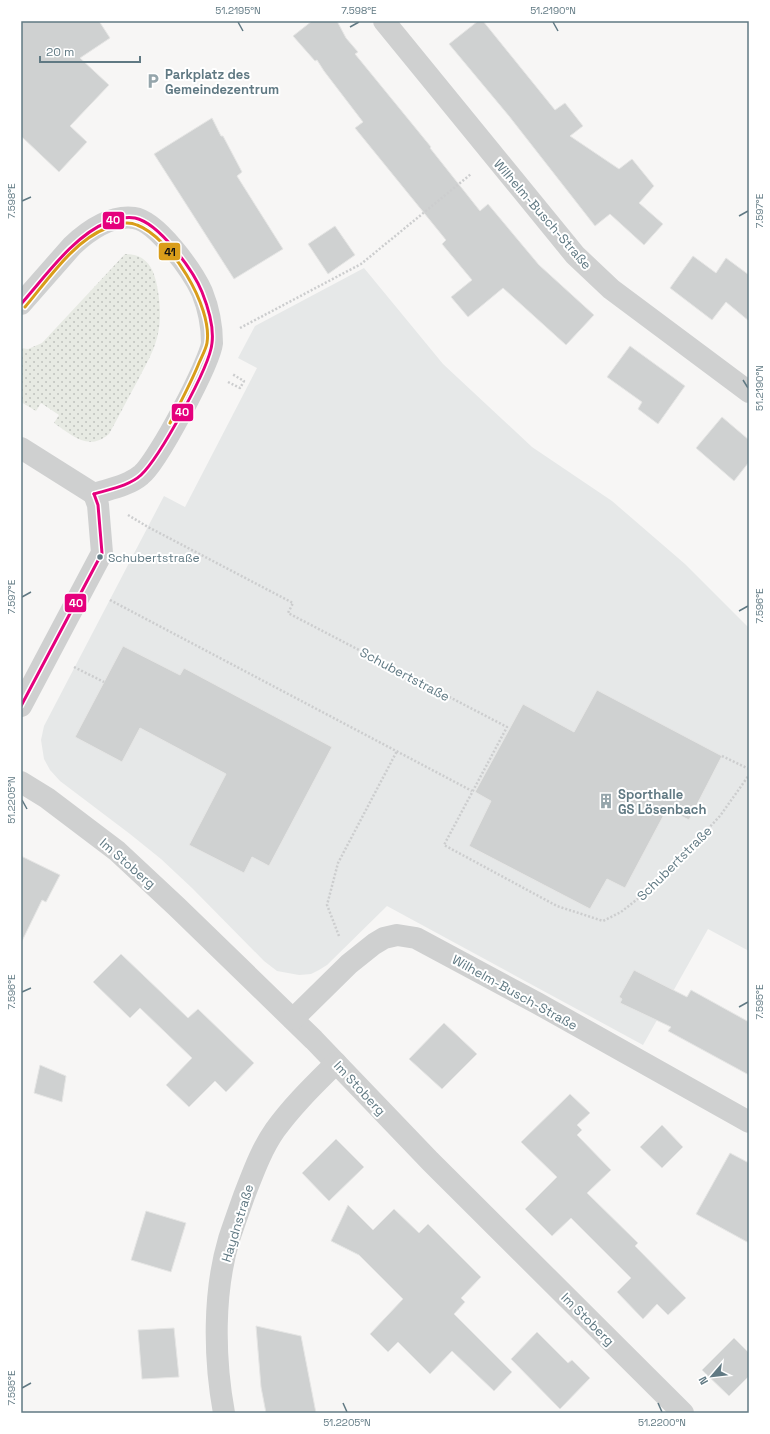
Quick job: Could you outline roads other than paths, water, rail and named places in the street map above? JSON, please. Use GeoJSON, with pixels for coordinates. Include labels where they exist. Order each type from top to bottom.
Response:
{"type":"FeatureCollection","features":[{"type":"Feature","properties":{"kind":"street","name":"Wilhelm-Busch-Straße"},"geometry":{"type":"LineString","coordinates":[[384,21],[492,156],[575,255],[611,289],[749,392]]}},
{"type":"Feature","properties":{"kind":"street"},"geometry":{"type":"LineString","coordinates":[[21,304],[79,239],[103,224],[120,219],[133,218],[145,223],[160,234],[196,281],[202,293],[209,317],[212,344],[196,383],[174,425],[157,455],[141,476],[132,481],[94,494]]}},
{"type":"Feature","properties":{"kind":"street"},"geometry":{"type":"LineString","coordinates":[[21,448],[94,494],[98,505],[102,553],[21,706]]}},
{"type":"Feature","properties":{"kind":"street","name":"Im Stoberg"},"geometry":{"type":"LineString","coordinates":[[21,782],[47,798],[117,851],[183,912],[293,1019],[430,1161],[682,1413]]}},
{"type":"Feature","properties":{"kind":"street","name":"Wilhelm-Busch-Straße"},"geometry":{"type":"LineString","coordinates":[[293,1019],[349,964],[374,944],[384,938],[397,935],[416,938],[530,999],[749,1122]]}},
{"type":"Feature","properties":{"kind":"street","name":"Haydnstraße"},"geometry":{"type":"LineString","coordinates":[[224,1413],[220,1390],[217,1326],[221,1279],[229,1239],[257,1161],[274,1131],[293,1106],[336,1063]]}},
{"type":"Feature","properties":{"kind":"place","name":"Parkplatz des Gemeindezentrum"},"geometry":{"type":"Point","coordinates":[153,81]}},
{"type":"Feature","properties":{"kind":"place","name":"Schubertstraße"},"geometry":{"type":"Point","coordinates":[100,557]}},
{"type":"Feature","properties":{"kind":"place","name":"Sporthalle GS Lösenbach"},"geometry":{"type":"Point","coordinates":[606,801]}}]}
